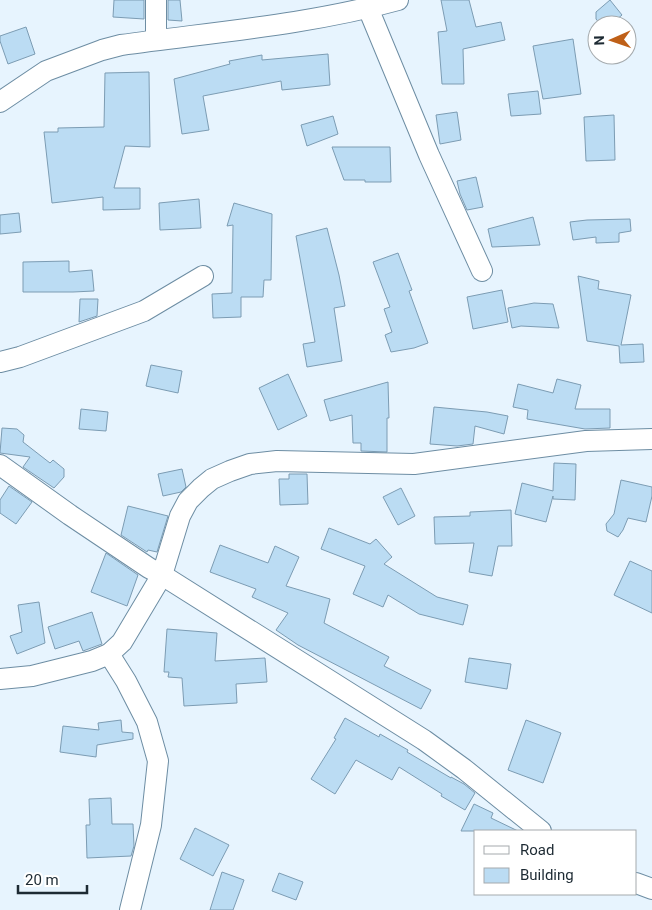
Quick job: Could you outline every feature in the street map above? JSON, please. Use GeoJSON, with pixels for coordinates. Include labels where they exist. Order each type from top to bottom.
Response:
{"type":"FeatureCollection","features":[{"type":"Feature","properties":{"kind":"street"},"geometry":{"type":"LineString","coordinates":[[156,0],[156,40]]}},
{"type":"Feature","properties":{"kind":"street"},"geometry":{"type":"LineString","coordinates":[[1,105],[46,71],[102,50],[121,45],[310,19],[398,0]]}},
{"type":"Feature","properties":{"kind":"street"},"geometry":{"type":"LineString","coordinates":[[368,8],[429,155],[482,272]]}},
{"type":"Feature","properties":{"kind":"street"},"geometry":{"type":"LineString","coordinates":[[0,362],[20,357],[144,312],[203,276]]}},
{"type":"Feature","properties":{"kind":"street"},"geometry":{"type":"LineString","coordinates":[[0,679],[32,676],[92,661],[108,654],[122,642],[162,575],[180,516],[188,501],[212,479],[230,471],[250,464],[277,461],[414,464],[586,441],[652,440]]}},
{"type":"Feature","properties":{"kind":"street"},"geometry":{"type":"LineString","coordinates":[[0,465],[149,568],[424,740],[464,769],[540,830]]}},
{"type":"Feature","properties":{"kind":"street"},"geometry":{"type":"LineString","coordinates":[[108,654],[126,681],[147,722],[158,761],[151,825],[130,910]]}},
{"type":"Feature","properties":{"kind":"street"},"geometry":{"type":"LineString","coordinates":[[637,883],[652,889]]}},
{"type":"Feature","properties":{"kind":"building"},"geometry":{"type":"Polygon","coordinates":[[[114,0],[144,0],[144,19],[113,17],[114,0]]]}},
{"type":"Feature","properties":{"kind":"building"},"geometry":{"type":"Polygon","coordinates":[[[168,0],[180,0],[182,21],[168,20],[168,0]]]}},
{"type":"Feature","properties":{"kind":"building"},"geometry":{"type":"Polygon","coordinates":[[[441,0],[469,0],[476,27],[501,22],[505,40],[463,49],[464,84],[442,84],[438,32],[447,31],[441,0]]]}},
{"type":"Feature","properties":{"kind":"building"},"geometry":{"type":"Polygon","coordinates":[[[610,0],[622,15],[596,15],[596,12],[610,0]]]}},
{"type":"Feature","properties":{"kind":"building"},"geometry":{"type":"Polygon","coordinates":[[[26,27],[35,54],[8,64],[0,36],[26,27]]]}},
{"type":"Feature","properties":{"kind":"building"},"geometry":{"type":"Polygon","coordinates":[[[573,39],[581,94],[543,99],[533,46],[573,39]]]}},
{"type":"Feature","properties":{"kind":"building"},"geometry":{"type":"Polygon","coordinates":[[[328,54],[330,85],[282,90],[281,81],[203,96],[209,130],[182,134],[174,79],[230,64],[229,61],[262,55],[262,60],[328,54]]]}},
{"type":"Feature","properties":{"kind":"building"},"geometry":{"type":"Polygon","coordinates":[[[149,72],[150,147],[125,146],[114,188],[140,188],[140,209],[103,210],[103,197],[52,203],[44,132],[58,132],[58,128],[104,127],[105,73],[149,72]]]}},
{"type":"Feature","properties":{"kind":"building"},"geometry":{"type":"Polygon","coordinates":[[[538,91],[541,114],[511,116],[508,94],[538,91]]]}},
{"type":"Feature","properties":{"kind":"building"},"geometry":{"type":"Polygon","coordinates":[[[457,112],[461,140],[440,144],[436,115],[457,112]]]}},
{"type":"Feature","properties":{"kind":"building"},"geometry":{"type":"Polygon","coordinates":[[[614,115],[615,160],[586,161],[584,117],[614,115]]]}},
{"type":"Feature","properties":{"kind":"building"},"geometry":{"type":"Polygon","coordinates":[[[333,116],[338,134],[307,146],[301,125],[333,116]]]}},
{"type":"Feature","properties":{"kind":"building"},"geometry":{"type":"Polygon","coordinates":[[[332,147],[390,147],[391,182],[344,180],[332,147]]]}},
{"type":"Feature","properties":{"kind":"building"},"geometry":{"type":"Polygon","coordinates":[[[476,177],[483,207],[467,210],[457,181],[476,177]]]}},
{"type":"Feature","properties":{"kind":"building"},"geometry":{"type":"Polygon","coordinates":[[[199,199],[201,228],[160,230],[159,203],[199,199]]]}},
{"type":"Feature","properties":{"kind":"building"},"geometry":{"type":"Polygon","coordinates":[[[234,203],[272,214],[271,280],[264,280],[263,297],[241,297],[241,317],[213,318],[212,294],[232,293],[233,225],[227,226],[234,203]]]}},
{"type":"Feature","properties":{"kind":"building"},"geometry":{"type":"Polygon","coordinates":[[[19,213],[21,232],[0,234],[0,215],[19,213]]]}},
{"type":"Feature","properties":{"kind":"building"},"geometry":{"type":"Polygon","coordinates":[[[533,217],[540,245],[492,247],[488,229],[533,217]]]}},
{"type":"Feature","properties":{"kind":"building"},"geometry":{"type":"Polygon","coordinates":[[[630,219],[631,231],[619,233],[619,242],[596,243],[596,237],[573,240],[570,222],[630,219]]]}},
{"type":"Feature","properties":{"kind":"building"},"geometry":{"type":"Polygon","coordinates":[[[327,228],[345,306],[334,308],[342,361],[307,367],[303,344],[315,342],[296,236],[327,228]]]}},
{"type":"Feature","properties":{"kind":"building"},"geometry":{"type":"Polygon","coordinates":[[[398,253],[412,290],[409,291],[428,343],[414,348],[391,352],[385,335],[392,332],[384,309],[390,307],[373,262],[398,253]]]}},
{"type":"Feature","properties":{"kind":"building"},"geometry":{"type":"Polygon","coordinates":[[[69,261],[69,272],[92,270],[94,291],[23,292],[23,262],[69,261]]]}},
{"type":"Feature","properties":{"kind":"building"},"geometry":{"type":"Polygon","coordinates":[[[578,276],[599,281],[598,289],[631,295],[621,345],[643,344],[644,362],[620,363],[619,346],[587,341],[578,276]]]}},
{"type":"Feature","properties":{"kind":"building"},"geometry":{"type":"Polygon","coordinates":[[[502,290],[508,322],[473,329],[467,297],[502,290]]]}},
{"type":"Feature","properties":{"kind":"building"},"geometry":{"type":"Polygon","coordinates":[[[80,299],[98,299],[97,316],[79,322],[80,299]]]}},
{"type":"Feature","properties":{"kind":"building"},"geometry":{"type":"Polygon","coordinates":[[[534,303],[553,304],[559,328],[521,326],[512,328],[508,308],[534,303]]]}},
{"type":"Feature","properties":{"kind":"building"},"geometry":{"type":"Polygon","coordinates":[[[151,365],[182,371],[178,393],[146,386],[151,365]]]}},
{"type":"Feature","properties":{"kind":"building"},"geometry":{"type":"Polygon","coordinates":[[[288,374],[307,416],[278,430],[259,388],[288,374]]]}},
{"type":"Feature","properties":{"kind":"building"},"geometry":{"type":"Polygon","coordinates":[[[557,379],[581,385],[575,409],[610,409],[610,428],[585,429],[527,419],[528,410],[513,407],[518,384],[553,393],[557,379]]]}},
{"type":"Feature","properties":{"kind":"building"},"geometry":{"type":"Polygon","coordinates":[[[388,382],[389,418],[387,418],[387,452],[361,451],[361,443],[353,443],[352,415],[330,421],[324,400],[388,382]]]}},
{"type":"Feature","properties":{"kind":"building"},"geometry":{"type":"Polygon","coordinates":[[[434,407],[508,416],[504,434],[475,426],[473,444],[457,446],[430,444],[434,407]]]}},
{"type":"Feature","properties":{"kind":"building"},"geometry":{"type":"Polygon","coordinates":[[[81,409],[108,412],[106,431],[79,429],[81,409]]]}},
{"type":"Feature","properties":{"kind":"building"},"geometry":{"type":"Polygon","coordinates":[[[2,428],[17,429],[24,435],[23,442],[50,463],[53,460],[64,469],[64,477],[54,488],[23,467],[30,457],[0,453],[2,428]]]}},
{"type":"Feature","properties":{"kind":"building"},"geometry":{"type":"Polygon","coordinates":[[[554,463],[576,464],[575,500],[553,499],[553,496],[546,522],[515,514],[522,483],[553,491],[554,463]]]}},
{"type":"Feature","properties":{"kind":"building"},"geometry":{"type":"Polygon","coordinates":[[[182,469],[186,487],[181,492],[163,496],[158,474],[182,469]]]}},
{"type":"Feature","properties":{"kind":"building"},"geometry":{"type":"Polygon","coordinates":[[[289,474],[307,474],[308,504],[280,505],[279,479],[289,479],[289,474]]]}},
{"type":"Feature","properties":{"kind":"building"},"geometry":{"type":"Polygon","coordinates":[[[621,480],[652,487],[652,496],[646,522],[628,518],[618,537],[607,531],[606,524],[614,514],[621,480]]]}},
{"type":"Feature","properties":{"kind":"building"},"geometry":{"type":"Polygon","coordinates":[[[9,486],[32,502],[16,524],[0,513],[0,500],[9,486]]]}},
{"type":"Feature","properties":{"kind":"building"},"geometry":{"type":"Polygon","coordinates":[[[401,488],[415,516],[398,525],[383,497],[401,488]]]}},
{"type":"Feature","properties":{"kind":"building"},"geometry":{"type":"Polygon","coordinates":[[[128,506],[168,516],[157,552],[148,550],[147,552],[121,535],[128,506]]]}},
{"type":"Feature","properties":{"kind":"building"},"geometry":{"type":"Polygon","coordinates":[[[511,510],[512,546],[498,546],[492,576],[469,572],[474,543],[435,544],[434,517],[470,516],[470,512],[511,510]]]}},
{"type":"Feature","properties":{"kind":"building"},"geometry":{"type":"Polygon","coordinates":[[[329,528],[370,544],[376,539],[392,557],[384,564],[437,597],[468,605],[463,625],[419,614],[388,595],[383,607],[353,594],[365,566],[321,549],[329,528]]]}},
{"type":"Feature","properties":{"kind":"building"},"geometry":{"type":"Polygon","coordinates":[[[220,545],[268,563],[275,546],[299,557],[286,586],[330,599],[324,623],[389,657],[384,666],[431,690],[421,709],[298,645],[276,630],[288,613],[252,597],[256,589],[210,572],[220,545]]]}},
{"type":"Feature","properties":{"kind":"building"},"geometry":{"type":"Polygon","coordinates":[[[106,553],[138,575],[127,606],[91,592],[106,553]]]}},
{"type":"Feature","properties":{"kind":"building"},"geometry":{"type":"Polygon","coordinates":[[[630,561],[652,571],[652,613],[614,595],[630,561]]]}},
{"type":"Feature","properties":{"kind":"building"},"geometry":{"type":"Polygon","coordinates":[[[39,602],[45,643],[17,654],[10,636],[22,632],[18,605],[39,602]]]}},
{"type":"Feature","properties":{"kind":"building"},"geometry":{"type":"Polygon","coordinates":[[[92,612],[102,644],[83,651],[79,641],[55,649],[48,627],[92,612]]]}},
{"type":"Feature","properties":{"kind":"building"},"geometry":{"type":"Polygon","coordinates":[[[167,629],[217,633],[215,661],[265,658],[267,682],[236,684],[237,703],[184,706],[182,678],[168,677],[169,672],[164,672],[167,629]]]}},
{"type":"Feature","properties":{"kind":"building"},"geometry":{"type":"Polygon","coordinates":[[[469,658],[511,664],[507,689],[465,682],[469,658]]]}},
{"type":"Feature","properties":{"kind":"building"},"geometry":{"type":"Polygon","coordinates":[[[345,718],[379,737],[380,734],[408,750],[407,752],[464,784],[475,793],[465,810],[399,767],[392,780],[356,760],[335,794],[311,779],[336,739],[334,738],[345,718]]]}},
{"type":"Feature","properties":{"kind":"building"},"geometry":{"type":"Polygon","coordinates":[[[121,720],[122,732],[133,733],[133,739],[97,745],[96,757],[60,752],[63,726],[99,730],[98,723],[121,720]]]}},
{"type":"Feature","properties":{"kind":"building"},"geometry":{"type":"Polygon","coordinates":[[[526,720],[561,733],[543,783],[508,770],[526,720]]]}},
{"type":"Feature","properties":{"kind":"building"},"geometry":{"type":"Polygon","coordinates":[[[111,798],[112,824],[133,824],[134,846],[131,856],[87,858],[86,825],[90,825],[89,799],[111,798]]]}},
{"type":"Feature","properties":{"kind":"building"},"geometry":{"type":"Polygon","coordinates":[[[474,804],[493,813],[491,818],[516,830],[474,830],[461,831],[474,804]]]}},
{"type":"Feature","properties":{"kind":"building"},"geometry":{"type":"Polygon","coordinates":[[[195,828],[229,845],[213,876],[180,859],[195,828]]]}},
{"type":"Feature","properties":{"kind":"building"},"geometry":{"type":"Polygon","coordinates":[[[222,872],[244,880],[233,910],[210,910],[222,872]]]}},
{"type":"Feature","properties":{"kind":"building"},"geometry":{"type":"Polygon","coordinates":[[[279,873],[303,882],[296,900],[272,891],[279,873]]]}}]}
